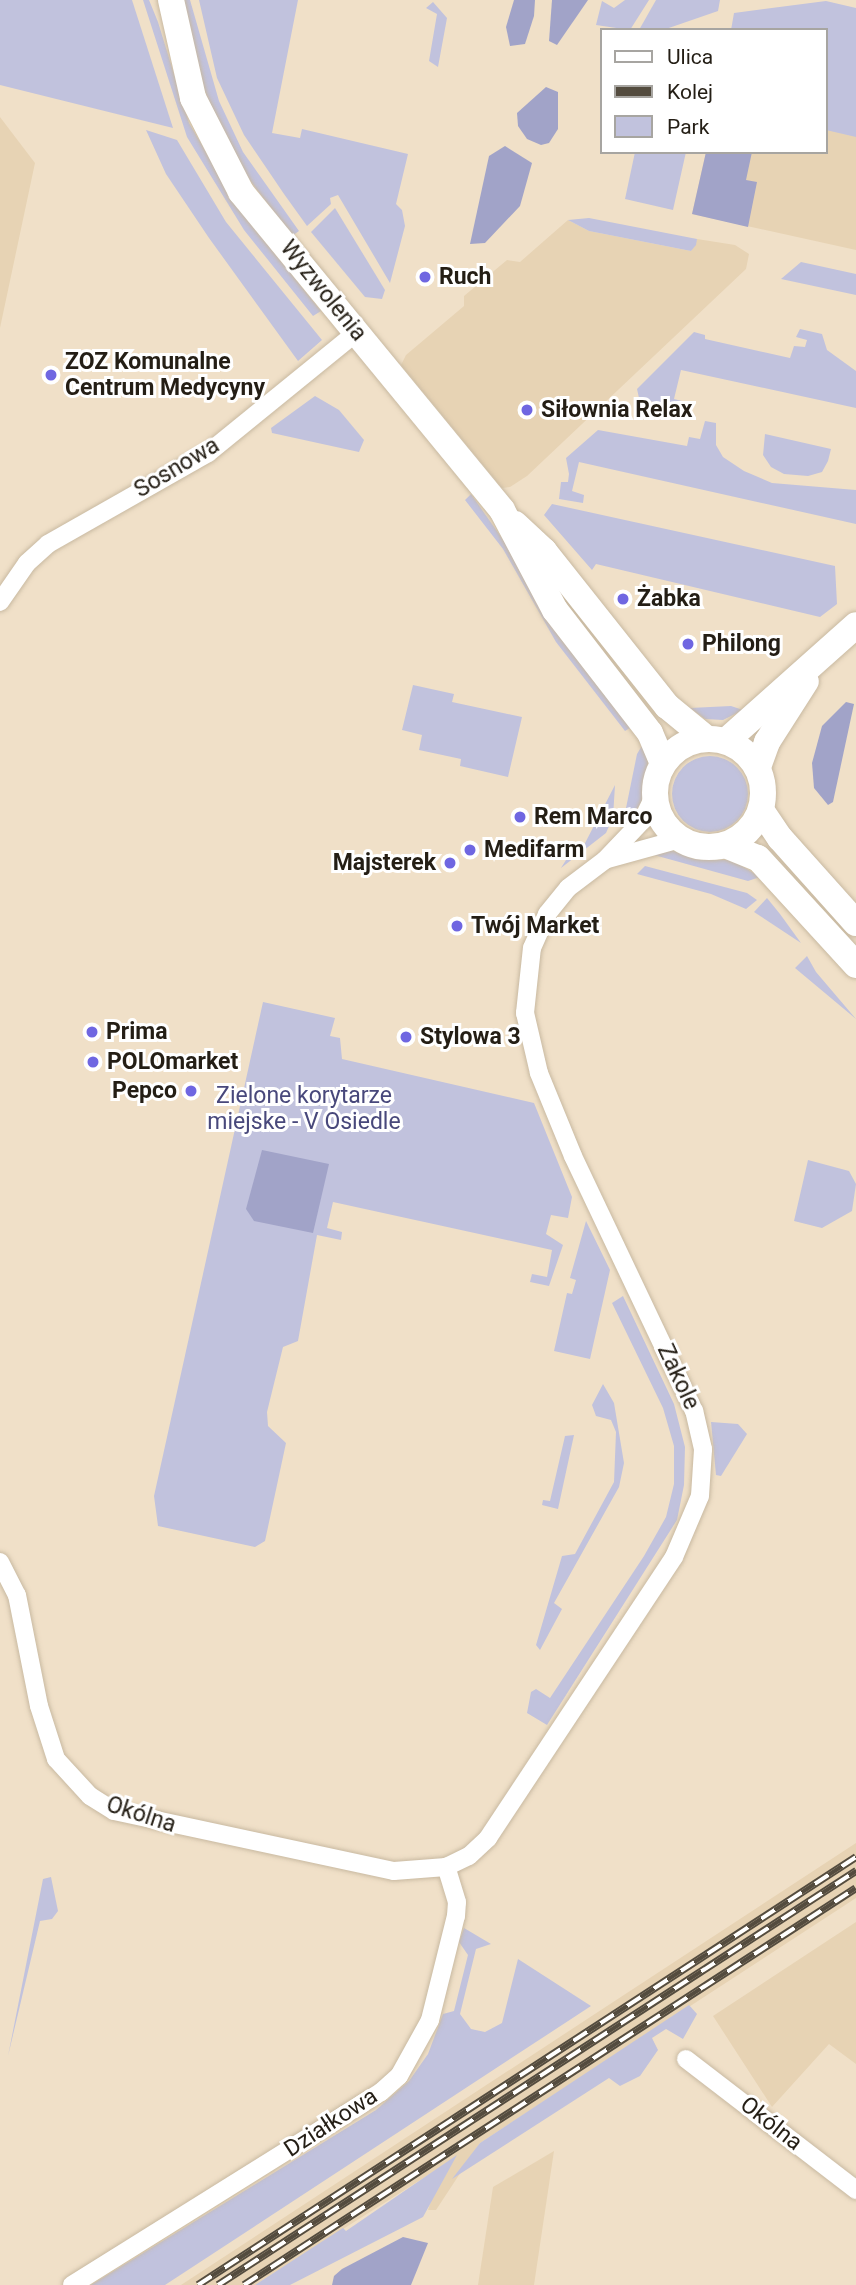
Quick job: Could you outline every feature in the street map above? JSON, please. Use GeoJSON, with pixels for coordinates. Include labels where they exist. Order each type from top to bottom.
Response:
{"type":"FeatureCollection","features":[{"type":"Feature","properties":{"kind":"main road","name":"Wyzwolenia"},"geometry":{"type":"LineString","coordinates":[[160,0],[177,41],[206,129],[235,182],[508,518],[544,551],[667,706],[716,739]]}},
{"type":"Feature","properties":{"kind":"main road","name":"Wyzwolenia"},"geometry":{"type":"LineString","coordinates":[[171,0],[177,41]]}},
{"type":"Feature","properties":{"kind":"main road","name":"Wyzwolenia"},"geometry":{"type":"LineString","coordinates":[[508,518],[526,560],[555,610],[650,733],[663,763]]}},
{"type":"Feature","properties":{"kind":"main road"},"geometry":{"type":"LineString","coordinates":[[856,625],[815,666],[716,739],[682,745],[663,763],[655,794],[662,820],[680,839],[702,846],[724,845],[758,858],[856,965]]}},
{"type":"Feature","properties":{"kind":"main road"},"geometry":{"type":"LineString","coordinates":[[758,767],[767,742],[815,666]]}},
{"type":"Feature","properties":{"kind":"main road"},"geometry":{"type":"LineString","coordinates":[[716,739],[740,747],[758,767],[763,781],[761,810],[748,832],[724,845]]}},
{"type":"Feature","properties":{"kind":"main road"},"geometry":{"type":"LineString","coordinates":[[761,810],[856,923]]}},
{"type":"Feature","properties":{"kind":"street","name":"Sosnowa"},"geometry":{"type":"LineString","coordinates":[[0,602],[27,563],[48,544],[208,453],[357,332]]}},
{"type":"Feature","properties":{"kind":"street","name":"Zakole"},"geometry":{"type":"LineString","coordinates":[[446,1867],[469,1856],[505,1818],[674,1557],[699,1496],[703,1449],[694,1411],[573,1156],[539,1073],[526,1023],[527,971],[538,931],[555,902],[605,860],[648,814],[655,794]]}},
{"type":"Feature","properties":{"kind":"street","name":"Zakole"},"geometry":{"type":"LineString","coordinates":[[605,860],[680,839]]}},
{"type":"Feature","properties":{"kind":"street","name":"Okólna"},"geometry":{"type":"LineString","coordinates":[[0,1562],[17,1595],[46,1735],[56,1759],[90,1796],[141,1819],[369,1867],[416,1871],[446,1867]]}},
{"type":"Feature","properties":{"kind":"street","name":"Działkowa"},"geometry":{"type":"LineString","coordinates":[[72,2285],[381,2092],[399,2076],[430,2020],[456,1916],[457,1902],[446,1867]]}},
{"type":"Feature","properties":{"kind":"street","name":"Okólna"},"geometry":{"type":"LineString","coordinates":[[686,2059],[856,2190]]}},
{"type":"Feature","properties":{"kind":"shaded area"},"geometry":{"type":"Polygon","coordinates":[[[514,0],[535,0],[534,16],[525,44],[510,46],[506,27],[514,0]]]}},
{"type":"Feature","properties":{"kind":"shaded area"},"geometry":{"type":"Polygon","coordinates":[[[552,0],[588,0],[557,45],[549,41],[552,0]]]}},
{"type":"Feature","properties":{"kind":"shaded area"},"geometry":{"type":"Polygon","coordinates":[[[828,34],[856,41],[856,250],[692,214],[706,154],[828,154],[828,34]]]}},
{"type":"Feature","properties":{"kind":"shaded area"},"geometry":{"type":"Polygon","coordinates":[[[546,87],[558,92],[558,129],[549,143],[541,145],[527,139],[518,126],[517,113],[546,87]]]}},
{"type":"Feature","properties":{"kind":"shaded area"},"geometry":{"type":"Polygon","coordinates":[[[0,117],[35,163],[0,328],[0,117]]]}},
{"type":"Feature","properties":{"kind":"shaded area"},"geometry":{"type":"Polygon","coordinates":[[[505,146],[532,163],[520,206],[485,243],[470,244],[489,156],[505,146]]]}},
{"type":"Feature","properties":{"kind":"shaded area"},"geometry":{"type":"Polygon","coordinates":[[[706,154],[752,154],[746,180],[757,182],[748,227],[692,214],[706,154]]]}},
{"type":"Feature","properties":{"kind":"shaded area"},"geometry":{"type":"Polygon","coordinates":[[[568,220],[589,231],[691,251],[697,239],[735,245],[749,254],[746,269],[527,476],[510,487],[502,488],[401,365],[406,355],[464,306],[464,296],[507,260],[520,262],[568,220]]]}},
{"type":"Feature","properties":{"kind":"shaded area"},"geometry":{"type":"Polygon","coordinates":[[[846,702],[854,704],[833,802],[828,805],[814,788],[812,763],[822,726],[846,702]]]}},
{"type":"Feature","properties":{"kind":"shaded area"},"geometry":{"type":"Polygon","coordinates":[[[262,1150],[329,1164],[313,1233],[254,1221],[246,1209],[262,1150]]]}},
{"type":"Feature","properties":{"kind":"shaded area"},"geometry":{"type":"Polygon","coordinates":[[[856,1843],[856,1898],[480,2143],[436,2210],[428,2210],[435,2189],[455,2158],[255,2285],[181,2285],[856,1843]]]}},
{"type":"Feature","properties":{"kind":"shaded area"},"geometry":{"type":"Polygon","coordinates":[[[856,1922],[856,2064],[829,2044],[772,2107],[713,2016],[856,1922]]]}},
{"type":"Feature","properties":{"kind":"shaded area"},"geometry":{"type":"Polygon","coordinates":[[[554,2151],[534,2285],[478,2285],[493,2187],[554,2151]]]}},
{"type":"Feature","properties":{"kind":"shaded area"},"geometry":{"type":"Polygon","coordinates":[[[403,2237],[428,2243],[411,2285],[332,2285],[334,2276],[342,2269],[403,2237]]]}},
{"type":"Feature","properties":{"kind":"green space"},"geometry":{"type":"Polygon","coordinates":[[[0,0],[132,0],[173,128],[0,85],[0,0]]]}},
{"type":"Feature","properties":{"kind":"green space"},"geometry":{"type":"Polygon","coordinates":[[[143,0],[149,0],[158,22],[189,123],[240,210],[321,311],[313,316],[244,230],[187,137],[143,0]]]}},
{"type":"Feature","properties":{"kind":"green space"},"geometry":{"type":"Polygon","coordinates":[[[181,0],[190,0],[219,101],[243,152],[299,231],[292,236],[249,179],[219,128],[195,65],[181,0]]]}},
{"type":"Feature","properties":{"kind":"green space"},"geometry":{"type":"Polygon","coordinates":[[[199,0],[298,0],[272,133],[300,138],[302,129],[408,154],[396,204],[402,210],[405,226],[390,283],[338,195],[330,198],[331,204],[307,226],[244,135],[217,78],[199,0]]]}},
{"type":"Feature","properties":{"kind":"green space"},"geometry":{"type":"Polygon","coordinates":[[[625,0],[649,0],[631,28],[596,25],[602,1],[614,8],[625,0]]]}},
{"type":"Feature","properties":{"kind":"green space"},"geometry":{"type":"Polygon","coordinates":[[[656,0],[720,0],[718,11],[669,28],[640,28],[656,0]]]}},
{"type":"Feature","properties":{"kind":"green space"},"geometry":{"type":"Polygon","coordinates":[[[826,1],[856,8],[856,137],[828,130],[828,28],[731,28],[734,13],[826,1]]]}},
{"type":"Feature","properties":{"kind":"green space"},"geometry":{"type":"Polygon","coordinates":[[[433,2],[447,18],[438,67],[429,61],[437,14],[426,8],[433,2]]]}},
{"type":"Feature","properties":{"kind":"green space"},"geometry":{"type":"Polygon","coordinates":[[[146,130],[177,140],[226,222],[322,340],[298,361],[166,174],[146,130]]]}},
{"type":"Feature","properties":{"kind":"green space"},"geometry":{"type":"Polygon","coordinates":[[[635,154],[686,154],[673,210],[625,199],[635,154]]]}},
{"type":"Feature","properties":{"kind":"green space"},"geometry":{"type":"Polygon","coordinates":[[[335,208],[385,290],[382,299],[365,297],[311,232],[335,208]]]}},
{"type":"Feature","properties":{"kind":"green space"},"geometry":{"type":"Polygon","coordinates":[[[589,218],[697,239],[696,245],[691,251],[589,231],[568,220],[589,218]]]}},
{"type":"Feature","properties":{"kind":"green space"},"geometry":{"type":"Polygon","coordinates":[[[801,262],[856,274],[856,295],[781,279],[801,262]]]}},
{"type":"Feature","properties":{"kind":"green space"},"geometry":{"type":"Polygon","coordinates":[[[800,329],[822,334],[827,350],[856,371],[856,408],[681,370],[674,399],[686,402],[685,411],[639,398],[637,389],[694,332],[705,335],[705,339],[790,358],[794,346],[805,347],[807,340],[796,337],[800,329]]]}},
{"type":"Feature","properties":{"kind":"green space"},"geometry":{"type":"Polygon","coordinates":[[[315,396],[339,410],[364,440],[359,452],[272,433],[271,428],[315,396]]]}},
{"type":"Feature","properties":{"kind":"green space"},"geometry":{"type":"Polygon","coordinates":[[[705,421],[716,423],[716,445],[723,457],[744,471],[772,483],[856,490],[856,524],[579,462],[572,491],[584,495],[583,503],[559,499],[561,482],[568,482],[566,458],[598,430],[687,446],[689,437],[700,439],[705,421]]]}},
{"type":"Feature","properties":{"kind":"green space"},"geometry":{"type":"Polygon","coordinates":[[[765,434],[831,449],[828,461],[822,472],[808,476],[784,474],[771,467],[763,455],[765,434]]]}},
{"type":"Feature","properties":{"kind":"green space"},"geometry":{"type":"Polygon","coordinates":[[[471,494],[633,726],[625,731],[556,642],[503,549],[465,500],[471,494]]]}},
{"type":"Feature","properties":{"kind":"green space"},"geometry":{"type":"Polygon","coordinates":[[[552,504],[835,566],[837,604],[820,617],[596,564],[592,570],[544,515],[552,504]]]}},
{"type":"Feature","properties":{"kind":"green space"},"geometry":{"type":"Polygon","coordinates":[[[413,685],[454,694],[452,702],[522,717],[508,777],[460,766],[461,759],[419,750],[422,735],[402,730],[413,685]]]}},
{"type":"Feature","properties":{"kind":"green space"},"geometry":{"type":"Polygon","coordinates":[[[731,706],[743,710],[723,720],[705,719],[690,708],[731,706]]]}},
{"type":"Feature","properties":{"kind":"green space"},"geometry":{"type":"Polygon","coordinates":[[[643,744],[648,762],[643,799],[630,820],[626,808],[637,754],[643,744]]]}},
{"type":"Feature","properties":{"kind":"green space"},"geometry":{"type":"Polygon","coordinates":[[[703,756],[717,756],[731,762],[742,773],[748,794],[745,809],[737,821],[717,832],[703,832],[689,826],[678,815],[672,801],[672,787],[678,773],[689,762],[703,756]]]}},
{"type":"Feature","properties":{"kind":"green space"},"geometry":{"type":"Polygon","coordinates":[[[615,785],[613,817],[606,833],[561,868],[576,844],[583,847],[615,785]]]}},
{"type":"Feature","properties":{"kind":"green space"},"geometry":{"type":"Polygon","coordinates":[[[669,849],[694,859],[732,860],[760,877],[748,881],[654,855],[669,849]]]}},
{"type":"Feature","properties":{"kind":"green space"},"geometry":{"type":"Polygon","coordinates":[[[645,866],[747,893],[757,900],[746,909],[711,894],[637,874],[645,866]]]}},
{"type":"Feature","properties":{"kind":"green space"},"geometry":{"type":"Polygon","coordinates":[[[767,898],[780,914],[801,943],[754,912],[767,898]]]}},
{"type":"Feature","properties":{"kind":"green space"},"geometry":{"type":"Polygon","coordinates":[[[807,956],[816,972],[856,1019],[795,968],[807,956]]]}},
{"type":"Feature","properties":{"kind":"green space","name":"Zielone korytarze miejske - V Osiedle"},"geometry":{"type":"Polygon","coordinates":[[[263,1002],[335,1018],[330,1036],[340,1038],[342,1059],[534,1103],[572,1197],[568,1218],[551,1215],[546,1234],[563,1245],[549,1286],[530,1282],[532,1274],[547,1277],[552,1250],[333,1202],[327,1228],[342,1232],[341,1240],[317,1235],[298,1341],[283,1347],[267,1412],[268,1426],[286,1443],[265,1541],[255,1547],[158,1526],[154,1496],[263,1002]]]}},
{"type":"Feature","properties":{"kind":"green space"},"geometry":{"type":"Polygon","coordinates":[[[808,1160],[849,1171],[856,1184],[852,1211],[822,1228],[794,1221],[808,1160]]]}},
{"type":"Feature","properties":{"kind":"green space"},"geometry":{"type":"Polygon","coordinates":[[[586,1221],[610,1270],[590,1359],[554,1351],[567,1293],[572,1294],[576,1280],[570,1278],[586,1221]]]}},
{"type":"Feature","properties":{"kind":"green space"},"geometry":{"type":"Polygon","coordinates":[[[623,1296],[674,1404],[685,1447],[684,1485],[677,1520],[547,1725],[527,1713],[531,1692],[536,1689],[550,1698],[644,1556],[666,1517],[674,1484],[674,1446],[663,1408],[612,1303],[623,1296]]]}},
{"type":"Feature","properties":{"kind":"green space"},"geometry":{"type":"Polygon","coordinates":[[[603,1384],[614,1403],[624,1463],[619,1487],[554,1603],[562,1609],[540,1650],[536,1645],[562,1556],[575,1554],[614,1482],[616,1432],[611,1420],[596,1416],[592,1405],[603,1384]]]}},
{"type":"Feature","properties":{"kind":"green space"},"geometry":{"type":"Polygon","coordinates":[[[711,1422],[738,1424],[747,1434],[721,1476],[716,1475],[711,1422]]]}},
{"type":"Feature","properties":{"kind":"green space"},"geometry":{"type":"Polygon","coordinates":[[[574,1435],[558,1509],[542,1505],[543,1500],[550,1501],[565,1436],[574,1435]]]}},
{"type":"Feature","properties":{"kind":"green space"},"geometry":{"type":"Polygon","coordinates":[[[51,1877],[58,1911],[52,1919],[40,1921],[8,2056],[43,1879],[51,1877]]]}},
{"type":"Feature","properties":{"kind":"green space"},"geometry":{"type":"Polygon","coordinates":[[[464,1928],[491,1944],[476,1949],[460,2014],[471,2029],[485,2032],[502,2023],[518,1959],[591,2006],[165,2285],[91,2285],[376,2110],[409,2081],[428,2054],[443,2014],[454,2011],[468,1955],[459,1942],[464,1928]]]}},
{"type":"Feature","properties":{"kind":"green space"},"geometry":{"type":"Polygon","coordinates":[[[689,2005],[697,2014],[683,2039],[666,2029],[652,2038],[658,2050],[640,2076],[620,2086],[609,2078],[452,2179],[480,2143],[689,2005]]]}},
{"type":"Feature","properties":{"kind":"green space"},"geometry":{"type":"Polygon","coordinates":[[[457,2155],[423,2217],[290,2285],[255,2285],[343,2228],[346,2231],[457,2155]]]}},
{"type":"Feature","properties":{"kind":"railway"},"geometry":{"type":"LineString","coordinates":[[198,2285],[856,1857]]}},
{"type":"Feature","properties":{"kind":"railway"},"geometry":{"type":"LineString","coordinates":[[218,2285],[856,1871]]}},
{"type":"Feature","properties":{"kind":"railway"},"geometry":{"type":"LineString","coordinates":[[244,2285],[856,1888]]}},
{"type":"Feature","properties":{"kind":"place","name":"Ruch"},"geometry":{"type":"Point","coordinates":[425,277]}},
{"type":"Feature","properties":{"kind":"place","name":"ZOZ Komunalne Centrum Medycyny"},"geometry":{"type":"Point","coordinates":[51,375]}},
{"type":"Feature","properties":{"kind":"place","name":"Siłownia Relax"},"geometry":{"type":"Point","coordinates":[527,410]}},
{"type":"Feature","properties":{"kind":"place","name":"Żabka"},"geometry":{"type":"Point","coordinates":[623,599]}},
{"type":"Feature","properties":{"kind":"place","name":"Philong"},"geometry":{"type":"Point","coordinates":[688,644]}},
{"type":"Feature","properties":{"kind":"place","name":"Rem Marco"},"geometry":{"type":"Point","coordinates":[520,817]}},
{"type":"Feature","properties":{"kind":"place","name":"Medifarm"},"geometry":{"type":"Point","coordinates":[470,850]}},
{"type":"Feature","properties":{"kind":"place","name":"Majsterek"},"geometry":{"type":"Point","coordinates":[450,863]}},
{"type":"Feature","properties":{"kind":"place","name":"Twój Market"},"geometry":{"type":"Point","coordinates":[457,926]}},
{"type":"Feature","properties":{"kind":"place","name":"Prima"},"geometry":{"type":"Point","coordinates":[92,1032]}},
{"type":"Feature","properties":{"kind":"place","name":"Stylowa 3"},"geometry":{"type":"Point","coordinates":[406,1037]}},
{"type":"Feature","properties":{"kind":"place","name":"POLOmarket"},"geometry":{"type":"Point","coordinates":[93,1062]}},
{"type":"Feature","properties":{"kind":"place","name":"Pepco"},"geometry":{"type":"Point","coordinates":[191,1091]}}]}
